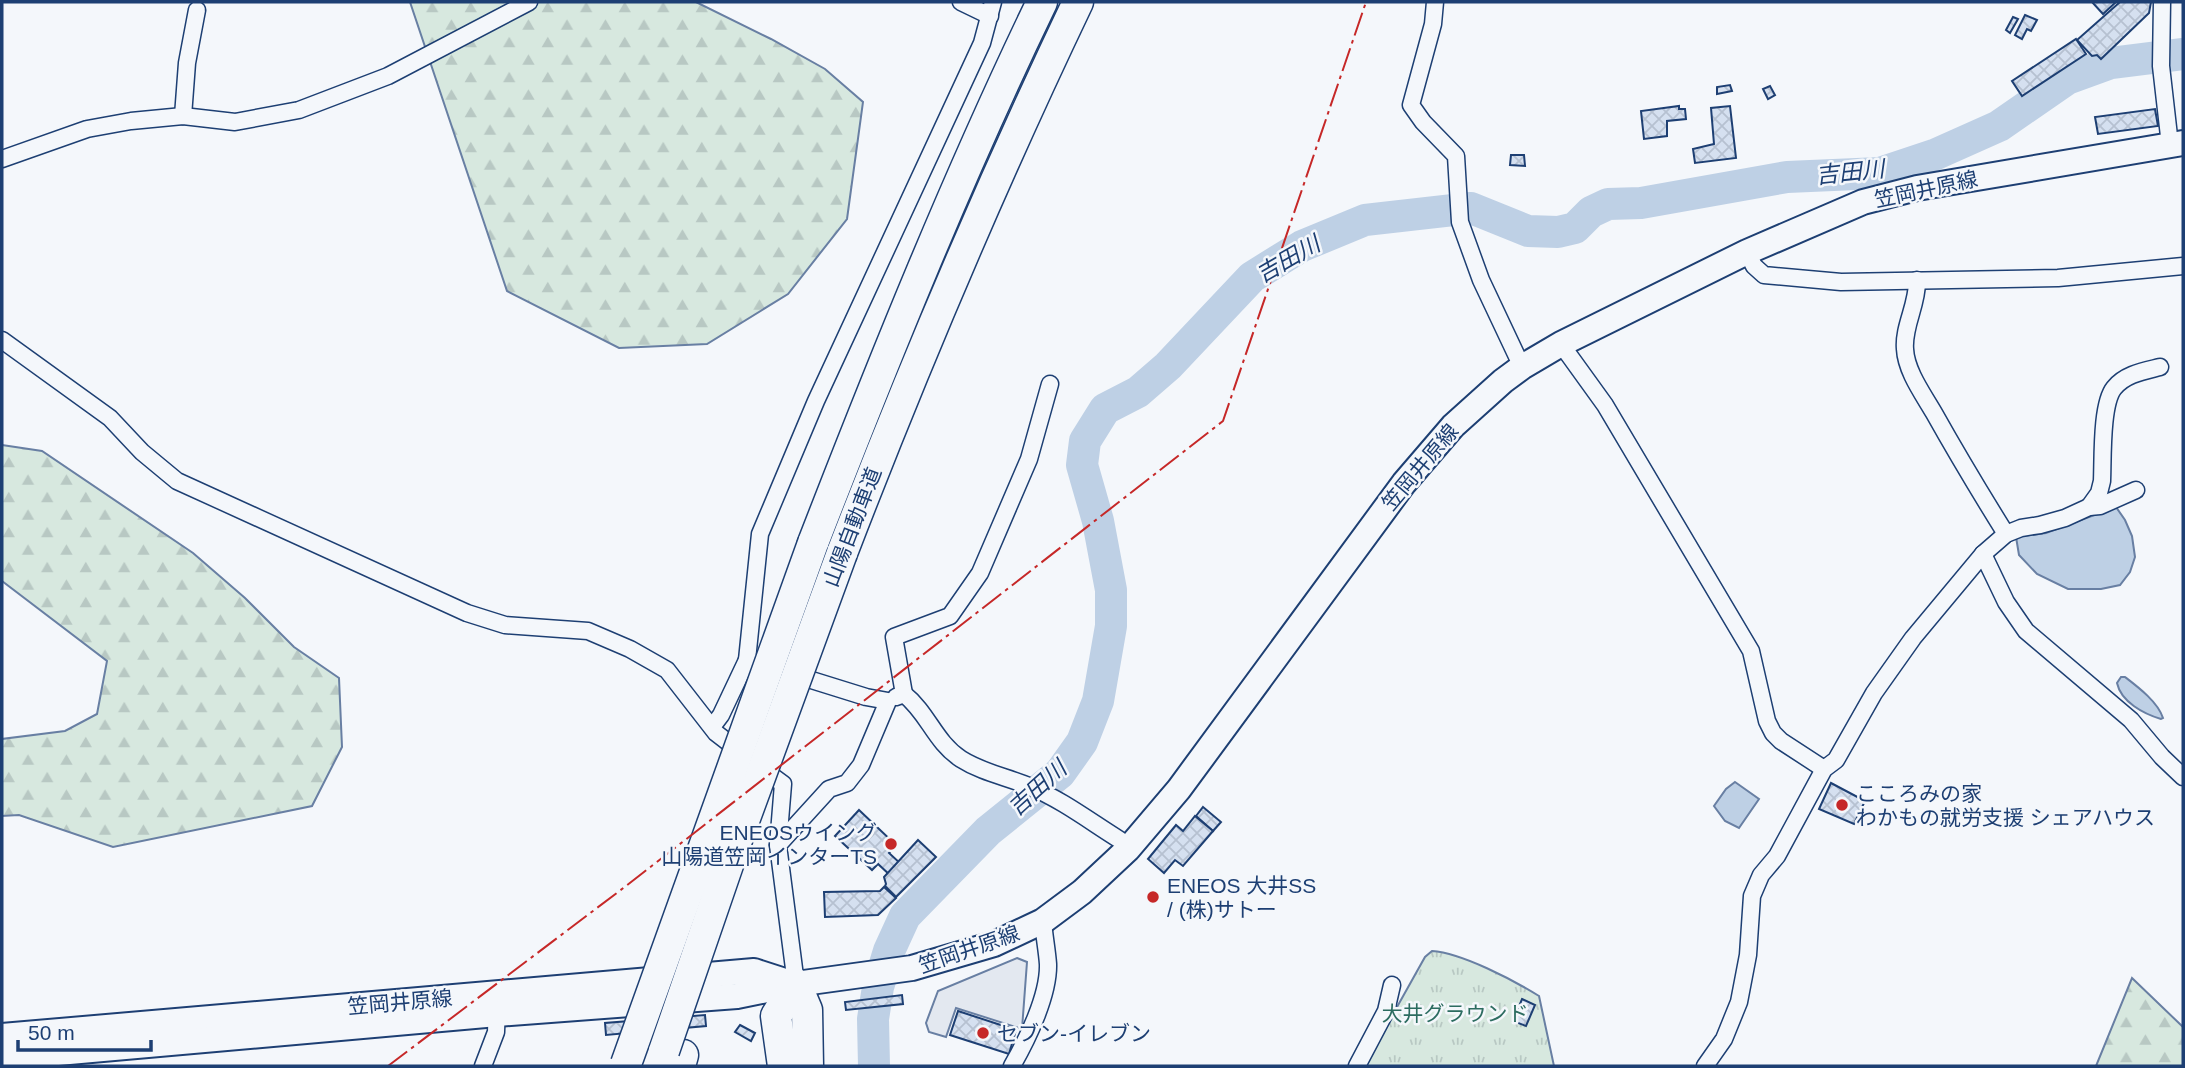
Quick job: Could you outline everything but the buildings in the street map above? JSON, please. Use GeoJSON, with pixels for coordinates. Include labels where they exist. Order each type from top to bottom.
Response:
{"type":"FeatureCollection","features":[{"type":"Feature","properties":{"kind":"highway","name":"山陽自動車道"},"geometry":{"type":"LineString","coordinates":[[626,1065],[813,543],[879,374],[999,90],[1042,2]]}},
{"type":"Feature","properties":{"kind":"highway","name":"山陽自動車道"},"geometry":{"type":"LineString","coordinates":[[671,1060],[774,738],[842,553],[910,381],[1023,116],[1078,2]]}},
{"type":"Feature","properties":{"kind":"highway"},"geometry":{"type":"LineString","coordinates":[[783,1066],[776,1016],[796,984]]}},
{"type":"Feature","properties":{"kind":"highway"},"geometry":{"type":"LineString","coordinates":[[796,984],[807,1010],[808,1066]]}},
{"type":"Feature","properties":{"kind":"main road","name":"笠岡井原線"},"geometry":{"type":"LineString","coordinates":[[2,1058],[497,1004],[754,971],[796,984],[912,968],[994,944],[1043,921],[1082,892],[1128,849],[1179,789],[1404,483],[1453,426],[1522,367],[1561,344],[1747,252],[1863,202],[1917,188],[2177,144]]}},
{"type":"Feature","properties":{"kind":"main road","name":"笠岡井原線"},"geometry":{"type":"LineString","coordinates":[[2,1036],[497,1004]]}},
{"type":"Feature","properties":{"kind":"street"},"geometry":{"type":"LineString","coordinates":[[2,159],[87,129],[131,121],[183,116],[234,122],[299,110],[388,76],[529,2]]}},
{"type":"Feature","properties":{"kind":"street"},"geometry":{"type":"LineString","coordinates":[[712,727],[721,715],[747,660],[761,534],[816,401],[982,43],[991,9],[961,2]]}},
{"type":"Feature","properties":{"kind":"street"},"geometry":{"type":"LineString","coordinates":[[1435,2],[1433,24],[1411,105],[1423,122],[1456,156],[1460,222],[1481,280],[1522,367]]}},
{"type":"Feature","properties":{"kind":"street"},"geometry":{"type":"LineString","coordinates":[[2162,2],[2161,66],[2177,144]]}},
{"type":"Feature","properties":{"kind":"street"},"geometry":{"type":"LineString","coordinates":[[183,116],[187,63],[197,10]]}},
{"type":"Feature","properties":{"kind":"street"},"geometry":{"type":"LineString","coordinates":[[1747,252],[1754,266],[1765,275],[1841,282],[2058,278],[2183,267]]}},
{"type":"Feature","properties":{"kind":"street"},"geometry":{"type":"LineString","coordinates":[[1917,281],[1918,290],[1905,341],[1909,365],[1970,477],[2006,534]]}},
{"type":"Feature","properties":{"kind":"street"},"geometry":{"type":"LineString","coordinates":[[2,340],[110,418],[142,452],[177,481],[467,613],[505,625],[588,631],[630,649],[667,670],[716,733],[783,784],[778,845],[796,984]]}},
{"type":"Feature","properties":{"kind":"street"},"geometry":{"type":"LineString","coordinates":[[1561,344],[1605,405],[1751,651],[1767,720],[1773,733],[1824,769]]}},
{"type":"Feature","properties":{"kind":"street"},"geometry":{"type":"LineString","coordinates":[[1705,1066],[1724,1039],[1739,1002],[1748,955],[1752,896],[1761,875],[1777,856],[1824,769],[1836,760],[1874,693],[1913,638],[1983,554],[2006,534],[2078,514],[2089,507],[2099,493],[2102,481],[2107,401],[2115,387],[2130,375],[2160,367]]}},
{"type":"Feature","properties":{"kind":"street"},"geometry":{"type":"LineString","coordinates":[[1050,384],[1029,459],[980,573],[950,616],[894,636],[904,694],[924,713],[946,747],[986,772],[1032,787],[1120,840],[1128,849]]}},
{"type":"Feature","properties":{"kind":"street"},"geometry":{"type":"LineString","coordinates":[[2089,507],[2100,506],[2136,490]]}},
{"type":"Feature","properties":{"kind":"street"},"geometry":{"type":"LineString","coordinates":[[1983,554],[2006,602],[2026,631],[2131,720],[2183,777]]}},
{"type":"Feature","properties":{"kind":"street"},"geometry":{"type":"LineString","coordinates":[[747,660],[866,697],[888,701],[904,694]]}},
{"type":"Feature","properties":{"kind":"street"},"geometry":{"type":"LineString","coordinates":[[778,845],[829,789],[847,782],[861,765],[888,701]]}},
{"type":"Feature","properties":{"kind":"street"},"geometry":{"type":"LineString","coordinates":[[1012,1066],[1027,1040],[1042,998],[1048,967],[1043,921]]}},
{"type":"Feature","properties":{"kind":"street"},"geometry":{"type":"LineString","coordinates":[[1357,1066],[1386,1011],[1392,985]]}},
{"type":"Feature","properties":{"kind":"street"},"geometry":{"type":"LineString","coordinates":[[483,1066],[496,1032],[497,1004]]}},
{"type":"Feature","properties":{"kind":"green space"},"geometry":{"type":"Polygon","coordinates":[[[410,2],[696,2],[771,39],[825,69],[863,102],[847,219],[788,294],[707,344],[619,348],[507,291],[410,2]]]}},
{"type":"Feature","properties":{"kind":"green space"},"geometry":{"type":"Polygon","coordinates":[[[2,445],[42,451],[193,553],[245,598],[294,647],[339,678],[342,747],[312,806],[113,847],[19,815],[2,816],[2,739],[65,731],[97,714],[107,661],[2,581],[2,445]]]}},
{"type":"Feature","properties":{"kind":"green space","name":"大井グラウンド"},"geometry":{"type":"Polygon","coordinates":[[[1432,951],[1472,962],[1539,996],[1554,1066],[1364,1066],[1425,957],[1432,951]]]}},
{"type":"Feature","properties":{"kind":"green space"},"geometry":{"type":"Polygon","coordinates":[[[2132,978],[2183,1027],[2183,1066],[2096,1066],[2132,978]]]}},
{"type":"Feature","properties":{"kind":"shaded area"},"geometry":{"type":"Polygon","coordinates":[[[1017,958],[1027,962],[1022,1029],[956,1008],[946,1037],[929,1032],[926,1023],[938,991],[1017,958]]]}},
{"type":"Feature","properties":{"kind":"water"},"geometry":{"type":"Polygon","coordinates":[[[2116,507],[2132,536],[2135,557],[2130,572],[2120,585],[2101,589],[2068,589],[2037,574],[2019,555],[2016,537],[2046,533],[2116,507]]]}},
{"type":"Feature","properties":{"kind":"water"},"geometry":{"type":"Polygon","coordinates":[[[2121,677],[2125,677],[2147,695],[2163,718],[2148,714],[2128,701],[2119,690],[2117,683],[2121,677]]]}},
{"type":"Feature","properties":{"kind":"water"},"geometry":{"type":"Polygon","coordinates":[[[1735,782],[1759,799],[1739,828],[1725,821],[1714,806],[1726,789],[1735,782]]]}},
{"type":"Feature","properties":{"kind":"waterway","name":"吉田川"},"geometry":{"type":"LineString","coordinates":[[874,1066],[873,1019],[878,987],[889,951],[905,916],[988,831],[1060,773],[1082,742],[1098,701],[1111,626],[1111,590],[1098,521],[1082,465],[1085,441],[1105,409],[1138,392],[1168,366],[1252,277],[1302,246],[1365,220],[1471,208],[1528,231],[1558,232],[1575,228],[1591,212],[1608,204],[1641,203],[1787,177],[1880,173],[1934,155],[1999,126],[2067,79],[2111,63],[2183,54]]}},
{"type":"Feature","properties":{"kind":"power"},"geometry":{"type":"LineString","coordinates":[[388,1066],[626,886],[1223,421],[1366,2]]}},
{"type":"Feature","properties":{"kind":"place","name":"こころみの家 わかもの就労支援 シェアハウス"},"geometry":{"type":"Point","coordinates":[1842,805]}},
{"type":"Feature","properties":{"kind":"place","name":"ENEOSウイング 山陽道笠岡インターTS"},"geometry":{"type":"Point","coordinates":[891,844]}},
{"type":"Feature","properties":{"kind":"place","name":"ENEOS 大井SS / (株)サトー"},"geometry":{"type":"Point","coordinates":[1153,897]}},
{"type":"Feature","properties":{"kind":"place","name":"セブン-イレブン"},"geometry":{"type":"Point","coordinates":[983,1033]}}]}
